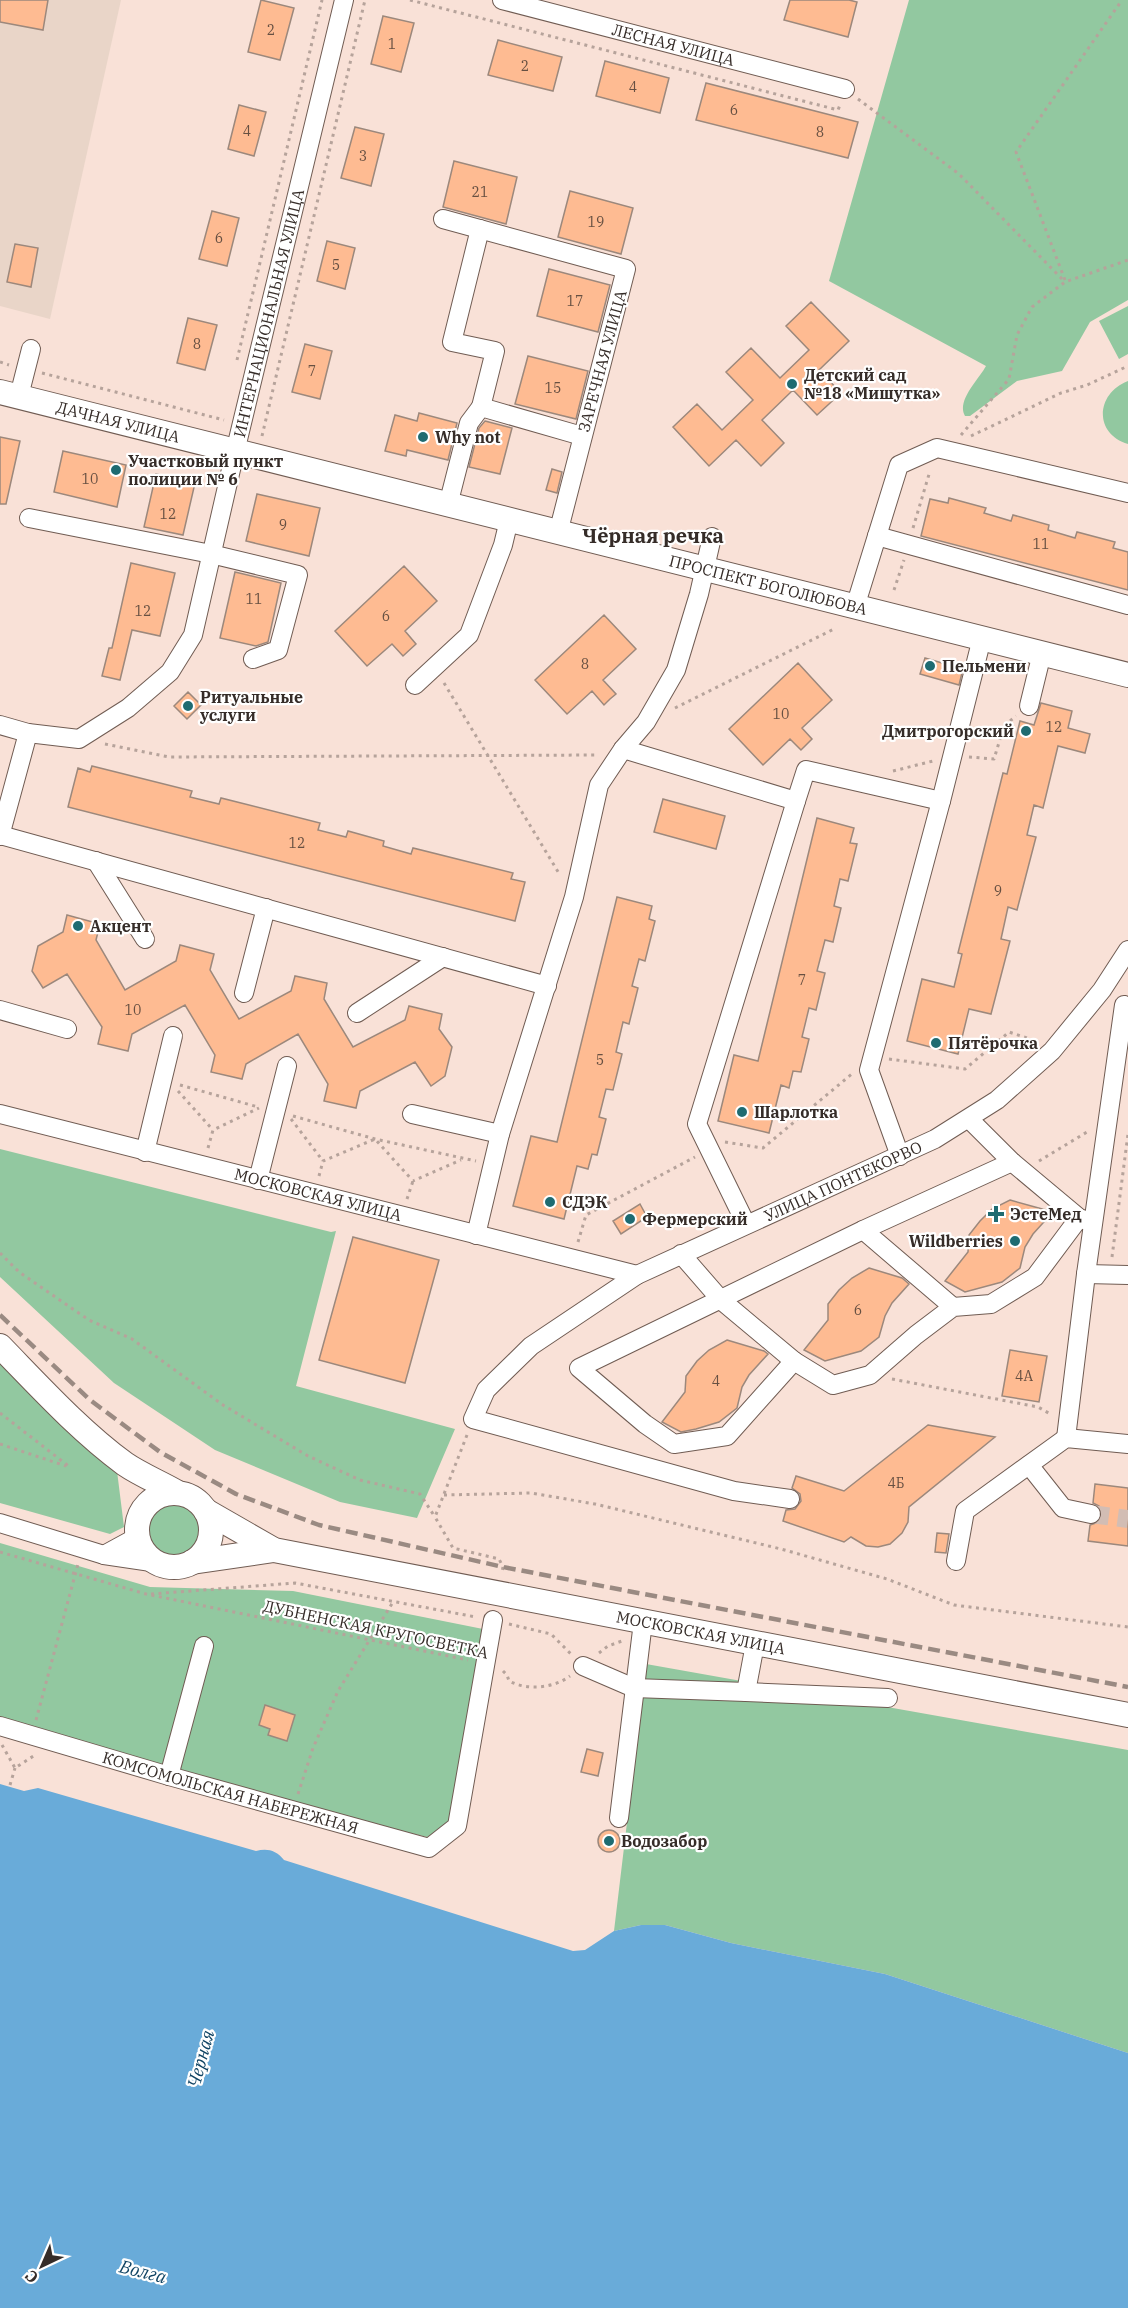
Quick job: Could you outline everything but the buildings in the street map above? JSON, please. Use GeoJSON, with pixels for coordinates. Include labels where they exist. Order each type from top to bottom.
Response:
{"type":"FeatureCollection","features":[{"type":"Feature","properties":{"kind":"main road","name":"ДАЧНАЯ УЛИЦА"},"geometry":{"type":"LineString","coordinates":[[10,394],[235,452]]}},
{"type":"Feature","properties":{"kind":"main road","name":"ПРОСПЕКТ БОГОЛЮБОВА"},"geometry":{"type":"LineString","coordinates":[[235,452],[1128,675]]}},
{"type":"Feature","properties":{"kind":"main road"},"geometry":{"type":"LineString","coordinates":[[0,1346],[69,1416],[127,1465],[199,1502],[206,1511],[211,1534],[208,1545],[192,1562]]}},
{"type":"Feature","properties":{"kind":"main road"},"geometry":{"type":"LineString","coordinates":[[127,1465],[139,1525],[141,1548],[158,1563],[170,1567],[181,1566],[192,1562],[274,1550]]}},
{"type":"Feature","properties":{"kind":"main road"},"geometry":{"type":"LineString","coordinates":[[139,1525],[147,1504],[166,1493],[178,1492]]}},
{"type":"Feature","properties":{"kind":"main road"},"geometry":{"type":"LineString","coordinates":[[206,1511],[274,1550]]}},
{"type":"Feature","properties":{"kind":"main road","name":"МОСКОВСКАЯ УЛИЦА"},"geometry":{"type":"LineString","coordinates":[[274,1550],[498,1594],[642,1632],[755,1644],[1128,1715]]}},
{"type":"Feature","properties":{"kind":"street","name":"ИНТЕРНАЦИОНАЛЬНАЯ УЛИЦА"},"geometry":{"type":"LineString","coordinates":[[80,739],[129,708],[170,672],[193,635],[241,425],[344,0]]}},
{"type":"Feature","properties":{"kind":"street","name":"ЛЕСНАЯ УЛИЦА"},"geometry":{"type":"LineString","coordinates":[[502,0],[844,89]]}},
{"type":"Feature","properties":{"kind":"street","name":"ЗАРЕЧНАЯ УЛИЦА"},"geometry":{"type":"LineString","coordinates":[[443,219],[626,269],[558,533]]}},
{"type":"Feature","properties":{"kind":"street"},"geometry":{"type":"LineString","coordinates":[[448,505],[469,423],[481,407],[495,351],[452,342],[480,229]]}},
{"type":"Feature","properties":{"kind":"street"},"geometry":{"type":"LineString","coordinates":[[10,394],[27,370],[31,349]]}},
{"type":"Feature","properties":{"kind":"street"},"geometry":{"type":"LineString","coordinates":[[481,407],[582,436]]}},
{"type":"Feature","properties":{"kind":"street"},"geometry":{"type":"LineString","coordinates":[[855,607],[899,465],[944,447],[1128,493]]}},
{"type":"Feature","properties":{"kind":"street"},"geometry":{"type":"LineString","coordinates":[[29,518],[211,554],[298,575],[278,650],[253,659]]}},
{"type":"Feature","properties":{"kind":"street"},"geometry":{"type":"LineString","coordinates":[[415,685],[469,635],[503,545],[509,520]]}},
{"type":"Feature","properties":{"kind":"street"},"geometry":{"type":"LineString","coordinates":[[877,536],[1128,605]]}},
{"type":"Feature","properties":{"kind":"street"},"geometry":{"type":"LineString","coordinates":[[476,1234],[500,1134],[574,897],[599,784],[623,749],[646,722],[676,670],[699,594],[712,537]]}},
{"type":"Feature","properties":{"kind":"street"},"geometry":{"type":"LineString","coordinates":[[900,1156],[869,1070],[982,638]]}},
{"type":"Feature","properties":{"kind":"street"},"geometry":{"type":"LineString","coordinates":[[1029,706],[1042,653]]}},
{"type":"Feature","properties":{"kind":"street"},"geometry":{"type":"LineString","coordinates":[[0,726],[28,733],[80,739]]}},
{"type":"Feature","properties":{"kind":"street"},"geometry":{"type":"LineString","coordinates":[[28,733],[0,836],[547,986]]}},
{"type":"Feature","properties":{"kind":"street"},"geometry":{"type":"LineString","coordinates":[[623,749],[796,801]]}},
{"type":"Feature","properties":{"kind":"street"},"geometry":{"type":"LineString","coordinates":[[746,1224],[698,1124],[806,770],[941,801]]}},
{"type":"Feature","properties":{"kind":"street"},"geometry":{"type":"LineString","coordinates":[[96,861],[146,939]]}},
{"type":"Feature","properties":{"kind":"street"},"geometry":{"type":"LineString","coordinates":[[244,993],[266,908]]}},
{"type":"Feature","properties":{"kind":"street","name":"УЛИЦА ПОНТЕКОРВО"},"geometry":{"type":"LineString","coordinates":[[473,1419],[486,1390],[531,1346],[638,1275],[935,1139],[997,1100],[1052,1051],[1102,990],[1128,950]]}},
{"type":"Feature","properties":{"kind":"street"},"geometry":{"type":"LineString","coordinates":[[357,1014],[443,957]]}},
{"type":"Feature","properties":{"kind":"street"},"geometry":{"type":"LineString","coordinates":[[956,1561],[965,1511],[1029,1465],[1067,1431],[1086,1274],[1086,1221],[1124,1050],[1126,1005],[1102,990]]}},
{"type":"Feature","properties":{"kind":"street"},"geometry":{"type":"LineString","coordinates":[[0,1010],[67,1029]]}},
{"type":"Feature","properties":{"kind":"street"},"geometry":{"type":"LineString","coordinates":[[145,1152],[173,1036]]}},
{"type":"Feature","properties":{"kind":"street"},"geometry":{"type":"LineString","coordinates":[[258,1180],[268,1109],[287,1066]]}},
{"type":"Feature","properties":{"kind":"street","name":"МОСКОВСКАЯ УЛИЦА"},"geometry":{"type":"LineString","coordinates":[[0,1114],[638,1275]]}},
{"type":"Feature","properties":{"kind":"street"},"geometry":{"type":"LineString","coordinates":[[412,1114],[500,1134]]}},
{"type":"Feature","properties":{"kind":"street"},"geometry":{"type":"LineString","coordinates":[[969,1119],[1017,1166],[1086,1221]]}},
{"type":"Feature","properties":{"kind":"street"},"geometry":{"type":"LineString","coordinates":[[794,1361],[727,1436],[674,1444],[645,1424],[579,1368],[863,1230],[1017,1166]]}},
{"type":"Feature","properties":{"kind":"street"},"geometry":{"type":"LineString","coordinates":[[681,1254],[722,1300],[794,1361],[833,1385],[870,1375],[953,1307],[990,1304],[1035,1277],[1086,1221]]}},
{"type":"Feature","properties":{"kind":"street"},"geometry":{"type":"LineString","coordinates":[[863,1230],[953,1307]]}},
{"type":"Feature","properties":{"kind":"street"},"geometry":{"type":"LineString","coordinates":[[1086,1274],[1119,1274]]}},
{"type":"Feature","properties":{"kind":"street"},"geometry":{"type":"LineString","coordinates":[[473,1419],[734,1491],[789,1498]]}},
{"type":"Feature","properties":{"kind":"street"},"geometry":{"type":"LineString","coordinates":[[1067,1431],[1128,1444]]}},
{"type":"Feature","properties":{"kind":"street"},"geometry":{"type":"LineString","coordinates":[[1029,1465],[1063,1508],[1091,1514]]}},
{"type":"Feature","properties":{"kind":"street"},"geometry":{"type":"LineString","coordinates":[[0,1523],[104,1555],[158,1563]]}},
{"type":"Feature","properties":{"kind":"street"},"geometry":{"type":"LineString","coordinates":[[104,1555],[139,1525]]}},
{"type":"Feature","properties":{"kind":"street"},"geometry":{"type":"LineString","coordinates":[[486,1663],[494,1620]]}},
{"type":"Feature","properties":{"kind":"street"},"geometry":{"type":"LineString","coordinates":[[619,1818],[642,1632]]}},
{"type":"Feature","properties":{"kind":"street"},"geometry":{"type":"LineString","coordinates":[[746,1692],[755,1644]]}},
{"type":"Feature","properties":{"kind":"street"},"geometry":{"type":"LineString","coordinates":[[169,1776],[204,1646]]}},
{"type":"Feature","properties":{"kind":"street","name":"КОМСОМОЛЬСКАЯ НАБЕРЕЖНАЯ"},"geometry":{"type":"LineString","coordinates":[[0,1726],[169,1776],[429,1848],[457,1826],[486,1663]]}},
{"type":"Feature","properties":{"kind":"street"},"geometry":{"type":"LineString","coordinates":[[583,1666],[634,1688],[888,1698]]}},
{"type":"Feature","properties":{"kind":"path"},"geometry":{"type":"LineString","coordinates":[[236,362],[322,0]]}},
{"type":"Feature","properties":{"kind":"path"},"geometry":{"type":"LineString","coordinates":[[0,362],[264,431],[365,0]]}},
{"type":"Feature","properties":{"kind":"path"},"geometry":{"type":"LineString","coordinates":[[410,0],[838,110],[844,89],[959,174],[1065,282]]}},
{"type":"Feature","properties":{"kind":"path"},"geometry":{"type":"LineString","coordinates":[[1065,282],[1016,152],[1122,0]]}},
{"type":"Feature","properties":{"kind":"path"},"geometry":{"type":"LineString","coordinates":[[894,590],[944,447],[1009,379],[1017,335],[1032,307],[1065,282],[1128,260]]}},
{"type":"Feature","properties":{"kind":"path"},"geometry":{"type":"LineString","coordinates":[[944,447],[1061,393],[1087,385],[1128,366]]}},
{"type":"Feature","properties":{"kind":"path"},"geometry":{"type":"LineString","coordinates":[[646,722],[834,629]]}},
{"type":"Feature","properties":{"kind":"path"},"geometry":{"type":"LineString","coordinates":[[434,668],[574,897]]}},
{"type":"Feature","properties":{"kind":"path"},"geometry":{"type":"LineString","coordinates":[[80,739],[169,757],[602,755],[623,749]]}},
{"type":"Feature","properties":{"kind":"path"},"geometry":{"type":"LineString","coordinates":[[578,1244],[586,1215],[722,1142],[763,1148],[873,1056],[965,1069],[1009,1032],[1033,1040]]}},
{"type":"Feature","properties":{"kind":"path"},"geometry":{"type":"LineString","coordinates":[[213,1130],[172,1083],[268,1109]]}},
{"type":"Feature","properties":{"kind":"path"},"geometry":{"type":"LineString","coordinates":[[213,1130],[268,1109]]}},
{"type":"Feature","properties":{"kind":"path"},"geometry":{"type":"LineString","coordinates":[[323,1161],[288,1115],[375,1139],[463,1159],[493,1163]]}},
{"type":"Feature","properties":{"kind":"path"},"geometry":{"type":"LineString","coordinates":[[1017,1166],[1109,1119]]}},
{"type":"Feature","properties":{"kind":"path"},"geometry":{"type":"LineString","coordinates":[[208,1148],[213,1130]]}},
{"type":"Feature","properties":{"kind":"path"},"geometry":{"type":"LineString","coordinates":[[1119,1274],[1128,1134]]}},
{"type":"Feature","properties":{"kind":"path"},"geometry":{"type":"LineString","coordinates":[[323,1161],[375,1139]]}},
{"type":"Feature","properties":{"kind":"path"},"geometry":{"type":"LineString","coordinates":[[375,1139],[413,1181]]}},
{"type":"Feature","properties":{"kind":"path"},"geometry":{"type":"LineString","coordinates":[[407,1199],[413,1181],[463,1159]]}},
{"type":"Feature","properties":{"kind":"path"},"geometry":{"type":"LineString","coordinates":[[319,1177],[323,1161]]}},
{"type":"Feature","properties":{"kind":"path"},"geometry":{"type":"LineString","coordinates":[[0,1253],[19,1272],[89,1320],[132,1340],[223,1405],[309,1456],[360,1479],[420,1494],[453,1548],[499,1559],[503,1567],[498,1594]]}},
{"type":"Feature","properties":{"kind":"path"},"geometry":{"type":"LineString","coordinates":[[870,1375],[1038,1407],[1067,1431]]}},
{"type":"Feature","properties":{"kind":"path"},"geometry":{"type":"LineString","coordinates":[[0,1413],[71,1468],[0,1444]]}},
{"type":"Feature","properties":{"kind":"path"},"geometry":{"type":"LineString","coordinates":[[435,1517],[473,1419]]}},
{"type":"Feature","properties":{"kind":"path"},"geometry":{"type":"LineString","coordinates":[[444,1495],[531,1493],[595,1504],[781,1549],[887,1579],[954,1605],[1128,1627]]}},
{"type":"Feature","properties":{"kind":"path"},"geometry":{"type":"LineString","coordinates":[[32,1736],[83,1548]]}},
{"type":"Feature","properties":{"kind":"path","name":"ДУБНЕНСКАЯ КРУГОСВЕТКА"},"geometry":{"type":"LineString","coordinates":[[0,1552],[146,1594],[486,1663],[498,1668],[507,1675],[509,1681],[516,1685],[543,1687],[560,1684],[608,1646],[642,1632]]}},
{"type":"Feature","properties":{"kind":"path"},"geometry":{"type":"LineString","coordinates":[[146,1594],[295,1582],[494,1620],[551,1634],[583,1666]]}},
{"type":"Feature","properties":{"kind":"path"},"geometry":{"type":"LineString","coordinates":[[293,1810],[313,1748],[338,1691],[393,1602]]}},
{"type":"Feature","properties":{"kind":"path"},"geometry":{"type":"LineString","coordinates":[[0,1741],[15,1768]]}},
{"type":"Feature","properties":{"kind":"path"},"geometry":{"type":"LineString","coordinates":[[9,1785],[15,1768],[54,1743]]}},
{"type":"Feature","properties":{"kind":"shaded area"},"geometry":{"type":"Polygon","coordinates":[[[0,0],[121,0],[50,319],[0,306],[0,0]]]}},
{"type":"Feature","properties":{"kind":"green space"},"geometry":{"type":"Polygon","coordinates":[[[909,0],[1128,0],[1128,300],[1090,322],[1062,371],[1017,381],[970,416],[965,416],[963,410],[966,397],[986,366],[829,281],[909,0]]]}},
{"type":"Feature","properties":{"kind":"green space"},"geometry":{"type":"Polygon","coordinates":[[[1128,306],[1128,354],[1119,359],[1099,321],[1128,306]]]}},
{"type":"Feature","properties":{"kind":"green space"},"geometry":{"type":"Polygon","coordinates":[[[1128,381],[1128,444],[1109,432],[1104,423],[1103,413],[1110,394],[1128,381]]]}},
{"type":"Feature","properties":{"kind":"green space"},"geometry":{"type":"Polygon","coordinates":[[[0,1149],[331,1232],[336,1231],[296,1386],[455,1429],[417,1518],[340,1502],[215,1450],[114,1383],[0,1277],[0,1149]]]}},
{"type":"Feature","properties":{"kind":"green space"},"geometry":{"type":"Polygon","coordinates":[[[0,1363],[117,1471],[124,1527],[110,1534],[0,1503],[0,1363]]]}},
{"type":"Feature","properties":{"kind":"green space"},"geometry":{"type":"Polygon","coordinates":[[[174,1503],[184,1505],[193,1511],[199,1520],[201,1530],[199,1540],[193,1549],[184,1555],[174,1557],[164,1555],[155,1549],[149,1540],[147,1530],[149,1520],[155,1511],[164,1505],[174,1503]]]}},
{"type":"Feature","properties":{"kind":"green space"},"geometry":{"type":"Polygon","coordinates":[[[0,1543],[150,1587],[293,1591],[483,1629],[451,1822],[427,1837],[302,1807],[0,1723],[0,1543]]]}},
{"type":"Feature","properties":{"kind":"green space"},"geometry":{"type":"Polygon","coordinates":[[[646,1664],[1128,1750],[1128,2053],[885,1974],[731,1943],[665,1925],[641,1925],[614,1931],[646,1664]]]}},
{"type":"Feature","properties":{"kind":"water"},"geometry":{"type":"Polygon","coordinates":[[[0,1784],[24,1791],[38,1788],[256,1851],[271,1851],[284,1860],[573,1951],[585,1950],[614,1931],[641,1925],[665,1925],[731,1943],[885,1974],[1128,2053],[1128,2308],[0,2308],[0,1784]]]}},
{"type":"Feature","properties":{"kind":"tunnel"},"geometry":{"type":"LineString","coordinates":[[1091,1514],[1128,1519]]}},
{"type":"Feature","properties":{"kind":"railway"},"geometry":{"type":"LineString","coordinates":[[0,1315],[90,1400],[160,1452],[236,1494],[319,1525],[503,1567],[1128,1687]]}},
{"type":"Feature","properties":{"kind":"place","name":"Детский сад №18 «Мишутка»"},"geometry":{"type":"Point","coordinates":[792,384]}},
{"type":"Feature","properties":{"kind":"place","name":"Why not"},"geometry":{"type":"Point","coordinates":[423,437]}},
{"type":"Feature","properties":{"kind":"place","name":"Участковый пункт полиции № 6"},"geometry":{"type":"Point","coordinates":[116,470]}},
{"type":"Feature","properties":{"kind":"place","name":"Пельмени"},"geometry":{"type":"Point","coordinates":[930,666]}},
{"type":"Feature","properties":{"kind":"place","name":"Ритуальные услуги"},"geometry":{"type":"Point","coordinates":[188,706]}},
{"type":"Feature","properties":{"kind":"place","name":"Дмитрогорский"},"geometry":{"type":"Point","coordinates":[1026,731]}},
{"type":"Feature","properties":{"kind":"place","name":"Акцент"},"geometry":{"type":"Point","coordinates":[78,926]}},
{"type":"Feature","properties":{"kind":"place","name":"Пятёрочка"},"geometry":{"type":"Point","coordinates":[936,1043]}},
{"type":"Feature","properties":{"kind":"place","name":"Шарлотка"},"geometry":{"type":"Point","coordinates":[742,1112]}},
{"type":"Feature","properties":{"kind":"place","name":"СДЭК"},"geometry":{"type":"Point","coordinates":[550,1202]}},
{"type":"Feature","properties":{"kind":"place","name":"ЭстеМед"},"geometry":{"type":"Point","coordinates":[996,1214]}},
{"type":"Feature","properties":{"kind":"place","name":"Фермерский"},"geometry":{"type":"Point","coordinates":[630,1219]}},
{"type":"Feature","properties":{"kind":"place","name":"Wildberries"},"geometry":{"type":"Point","coordinates":[1015,1241]}},
{"type":"Feature","properties":{"kind":"place","name":"Водозабор"},"geometry":{"type":"Point","coordinates":[609,1841]}},
{"type":"Feature","properties":{"kind":"district","name":"Чёрная речка"},"geometry":{"type":"Point","coordinates":[653,536]}},
{"type":"Feature","properties":{"kind":"water label","name":"Черная"},"geometry":{"type":"Point","coordinates":[201,2059]}},
{"type":"Feature","properties":{"kind":"water label","name":"Волга"},"geometry":{"type":"Point","coordinates":[143,2272]}}]}
